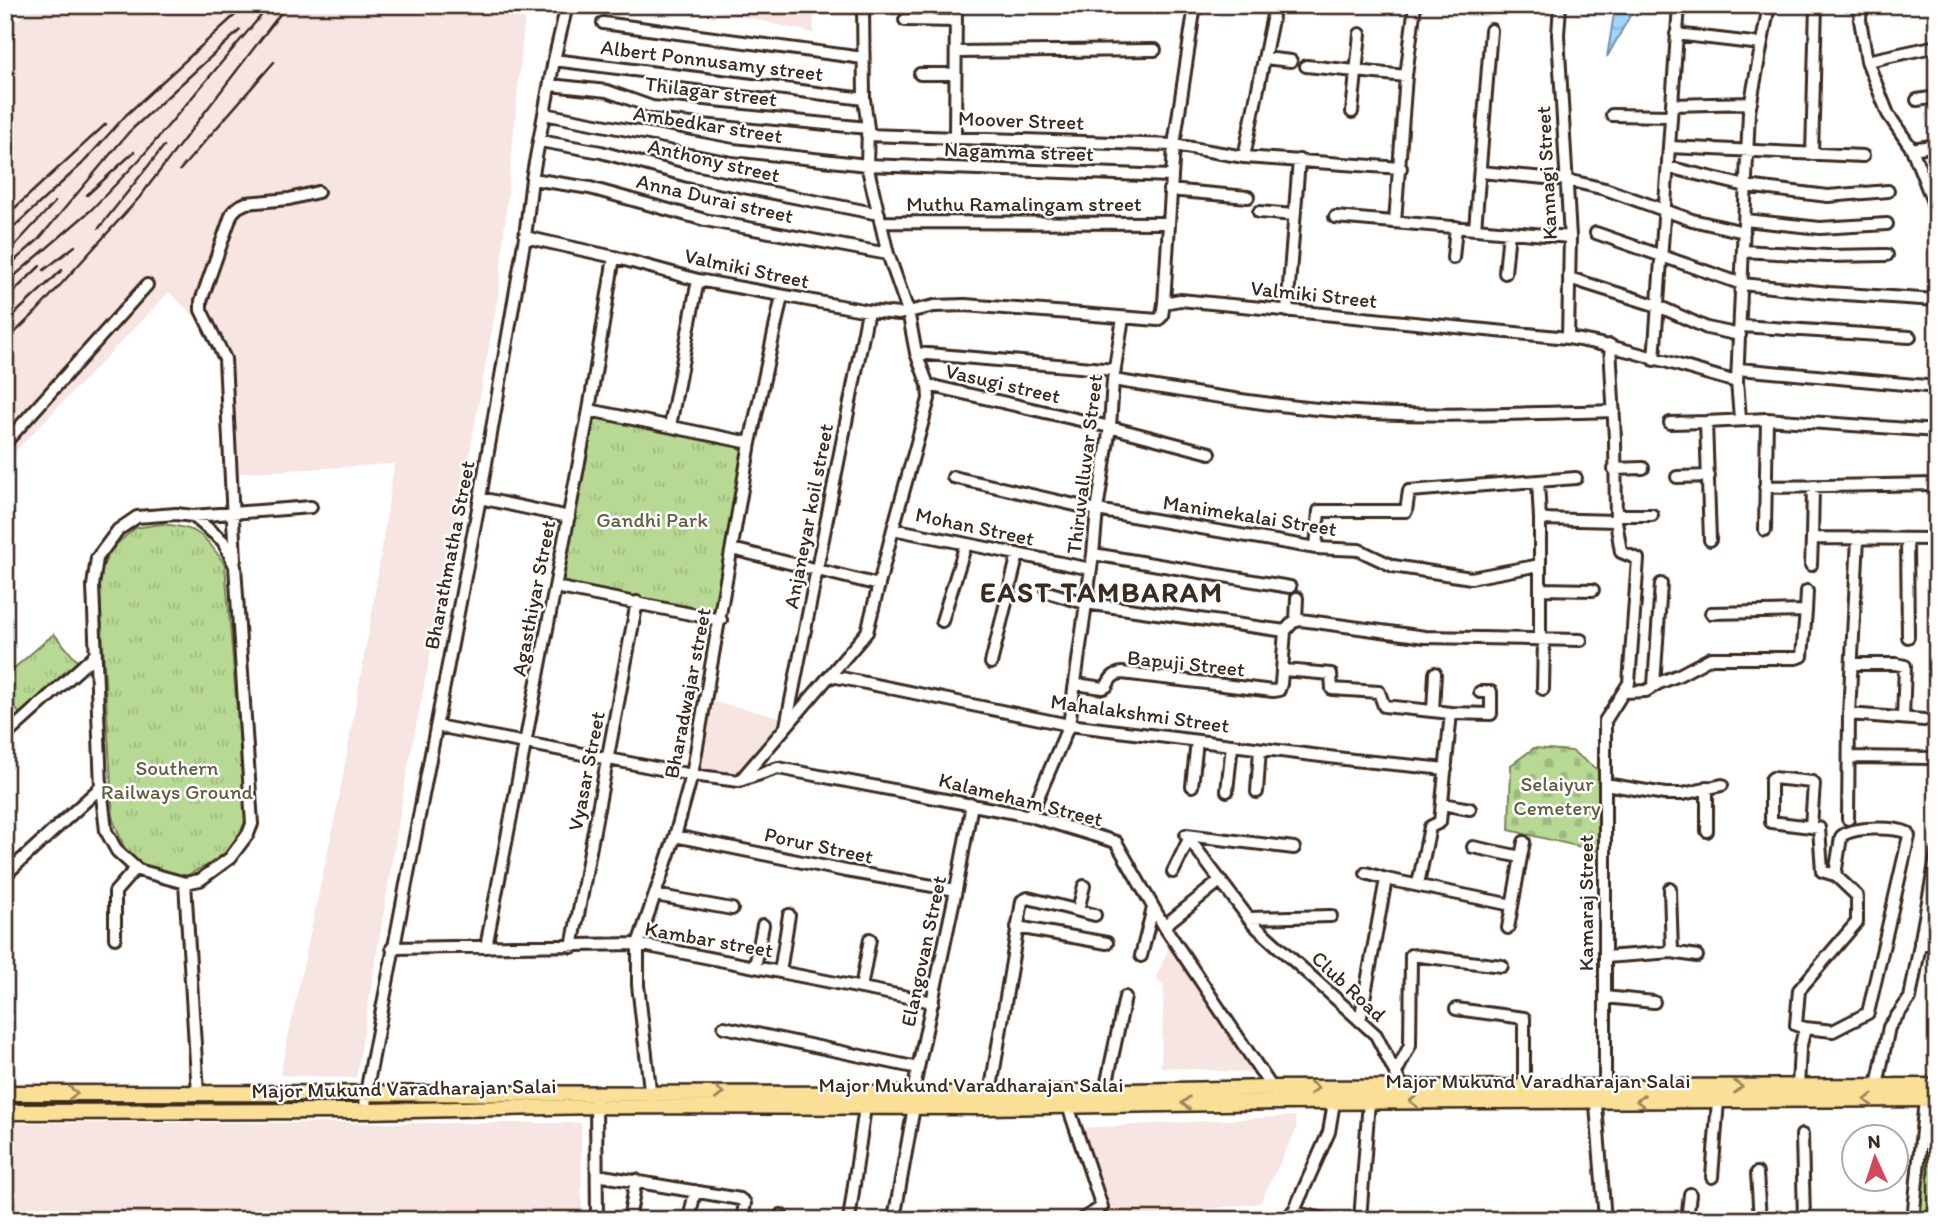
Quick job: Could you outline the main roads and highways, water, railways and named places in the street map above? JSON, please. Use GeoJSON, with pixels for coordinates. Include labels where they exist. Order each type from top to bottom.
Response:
{"type":"FeatureCollection","features":[{"type":"Feature","properties":{"kind":"main road","name":"Major Mukund Varadharajan Salai"},"geometry":{"type":"LineString","coordinates":[[5,1112],[365,1111],[596,1099],[912,1102],[1066,1099],[1369,1101],[1798,1087],[1937,1086]]}},
{"type":"Feature","properties":{"kind":"main road","name":"Major Mukund Varadharajan Salai"},"geometry":{"type":"LineString","coordinates":[[912,1102],[990,1094],[1066,1099],[1105,1091],[1271,1088],[1524,1088],[1718,1101],[1931,1099]]}},
{"type":"Feature","properties":{"kind":"main road"},"geometry":{"type":"LineString","coordinates":[[5,1093],[366,1093],[596,1099]]}},
{"type":"Feature","properties":{"kind":"water"},"geometry":{"type":"Polygon","coordinates":[[[1615,5],[1636,5],[1607,57],[1615,8],[1615,5]]]}},
{"type":"Feature","properties":{"kind":"railway"},"geometry":{"type":"LineString","coordinates":[[5,235],[82,164],[126,115],[246,5]]}},
{"type":"Feature","properties":{"kind":"railway"},"geometry":{"type":"LineString","coordinates":[[5,284],[91,210],[140,159],[270,5]]}},
{"type":"Feature","properties":{"kind":"railway"},"geometry":{"type":"LineString","coordinates":[[5,342],[36,312],[139,198],[287,5]]}},
{"type":"Feature","properties":{"kind":"railway"},"geometry":{"type":"LineString","coordinates":[[5,269],[38,240],[129,132],[240,30]]}},
{"type":"Feature","properties":{"kind":"railway"},"geometry":{"type":"LineString","coordinates":[[180,170],[274,62]]}},
{"type":"Feature","properties":{"kind":"railway"},"geometry":{"type":"LineString","coordinates":[[5,217],[106,124]]}},
{"type":"Feature","properties":{"kind":"railway"},"geometry":{"type":"LineString","coordinates":[[99,228],[164,146]]}},
{"type":"Feature","properties":{"kind":"railway"},"geometry":{"type":"LineString","coordinates":[[87,195],[134,152]]}},
{"type":"Feature","properties":{"kind":"railway"},"geometry":{"type":"LineString","coordinates":[[5,256],[55,202]]}},
{"type":"Feature","properties":{"kind":"railway"},"geometry":{"type":"LineString","coordinates":[[44,270],[75,246]]}},
{"type":"Feature","properties":{"kind":"railway"},"geometry":{"type":"LineString","coordinates":[[5,300],[40,266]]}},
{"type":"Feature","properties":{"kind":"railway"},"geometry":{"type":"LineString","coordinates":[[5,323],[62,270]]}},
{"type":"Feature","properties":{"kind":"district","name":"EAST TAMBARAM"},"geometry":{"type":"Point","coordinates":[1102,592]}},
{"type":"Feature","properties":{"kind":"park label","name":"Gandhi Park"},"geometry":{"type":"Point","coordinates":[652,519]}},
{"type":"Feature","properties":{"kind":"park label","name":"Southern Railways Ground"},"geometry":{"type":"Point","coordinates":[177,779]}},
{"type":"Feature","properties":{"kind":"park label","name":"Selaiyur Cemetery"},"geometry":{"type":"Point","coordinates":[1557,795]}}]}
